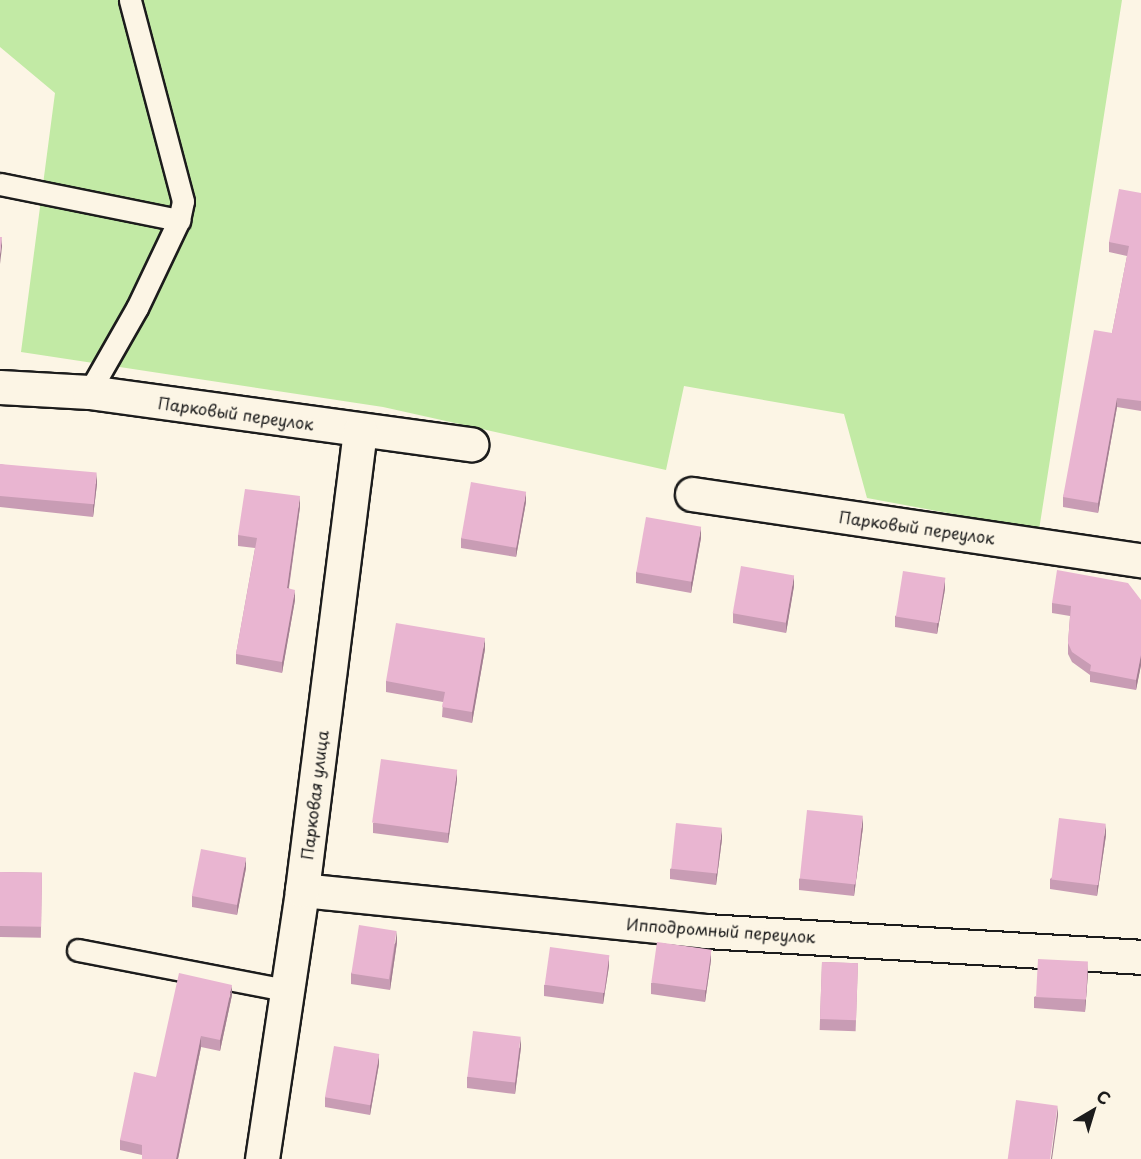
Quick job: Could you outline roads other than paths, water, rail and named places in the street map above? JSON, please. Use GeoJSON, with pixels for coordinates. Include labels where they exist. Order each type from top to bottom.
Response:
{"type":"FeatureCollection","features":[{"type":"Feature","properties":{"kind":"street","name":"Парковый переулок"},"geometry":{"type":"LineString","coordinates":[[0,387],[89,392],[360,431],[471,444]]}},
{"type":"Feature","properties":{"kind":"street","name":"Парковая улица"},"geometry":{"type":"LineString","coordinates":[[262,1159],[302,890],[360,431]]}},
{"type":"Feature","properties":{"kind":"street","name":"Парковый переулок"},"geometry":{"type":"LineString","coordinates":[[692,494],[1141,560]]}},
{"type":"Feature","properties":{"kind":"street","name":"Ипподромный переулок"},"geometry":{"type":"LineString","coordinates":[[302,890],[706,931],[1141,957]]}},
{"type":"Feature","properties":{"kind":"lane"},"geometry":{"type":"LineString","coordinates":[[89,392],[137,308],[179,220],[183,201],[130,0]]}},
{"type":"Feature","properties":{"kind":"lane"},"geometry":{"type":"LineString","coordinates":[[136,24],[141,0]]}},
{"type":"Feature","properties":{"kind":"lane"},"geometry":{"type":"LineString","coordinates":[[0,184],[179,220]]}},
{"type":"Feature","properties":{"kind":"lane"},"geometry":{"type":"LineString","coordinates":[[78,950],[286,990]]}}]}
